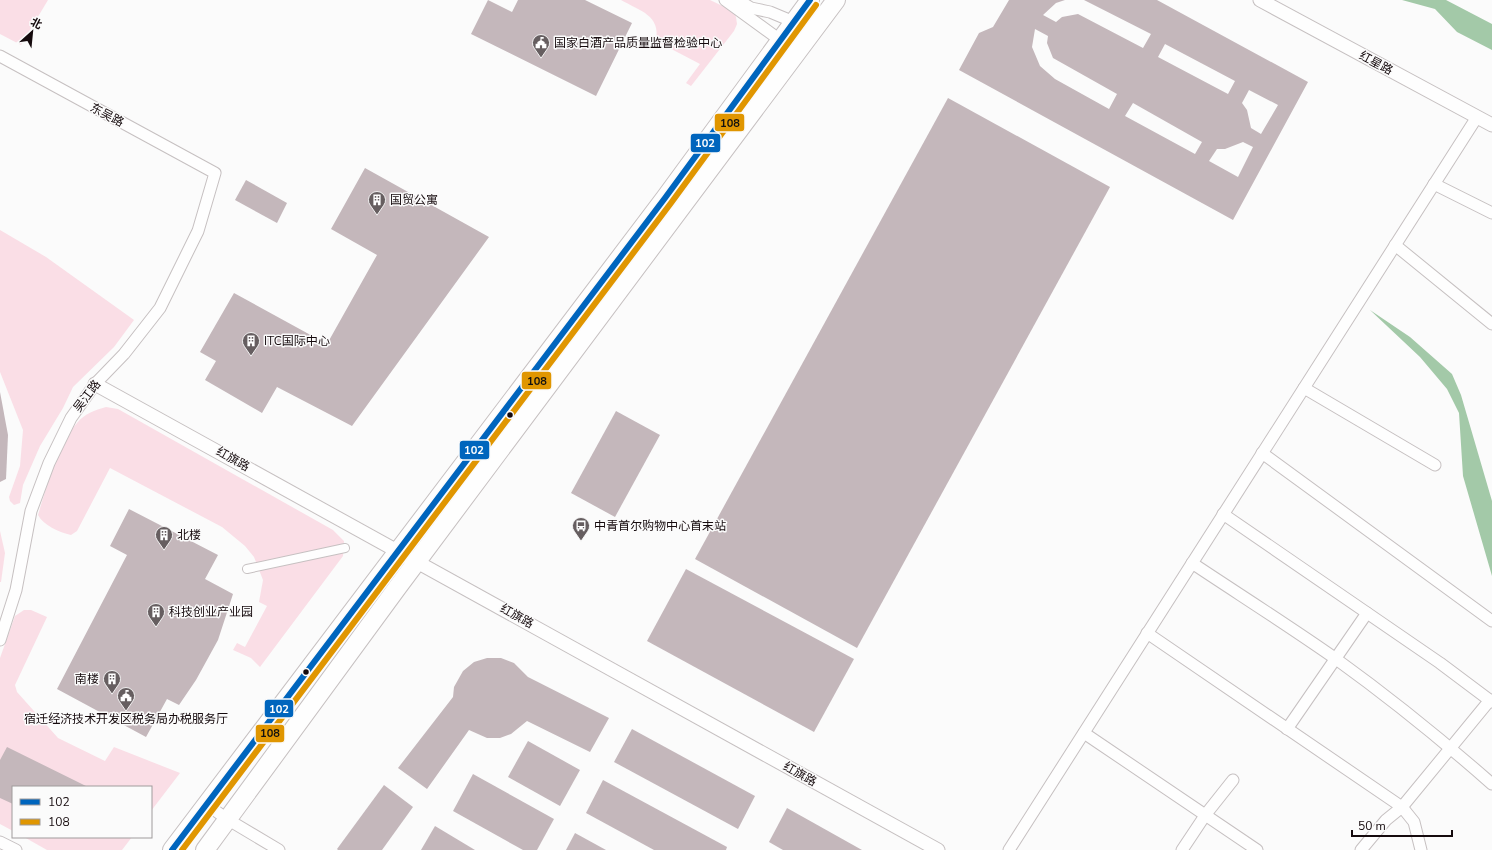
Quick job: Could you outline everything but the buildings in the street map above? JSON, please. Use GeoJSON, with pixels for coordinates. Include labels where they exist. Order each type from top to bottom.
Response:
{"type":"FeatureCollection","features":[{"type":"Feature","properties":{"kind":"highway"},"geometry":{"type":"LineString","coordinates":[[172,850],[660,204],[810,0]]}},
{"type":"Feature","properties":{"kind":"highway"},"geometry":{"type":"LineString","coordinates":[[205,850],[418,561],[836,0]]}},
{"type":"Feature","properties":{"kind":"street"},"geometry":{"type":"LineString","coordinates":[[725,0],[780,40]]}},
{"type":"Feature","properties":{"kind":"street"},"geometry":{"type":"LineString","coordinates":[[738,0],[751,8],[770,12],[794,22]]}},
{"type":"Feature","properties":{"kind":"street","name":"红星路"},"geometry":{"type":"LineString","coordinates":[[1260,0],[1492,125]]}},
{"type":"Feature","properties":{"kind":"street","name":"东吴路"},"geometry":{"type":"LineString","coordinates":[[0,56],[215,173]]}},
{"type":"Feature","properties":{"kind":"street"},"geometry":{"type":"LineString","coordinates":[[1009,850],[1477,117]]}},
{"type":"Feature","properties":{"kind":"street","name":"吴江路"},"geometry":{"type":"LineString","coordinates":[[0,640],[16,590],[34,504],[49,463],[71,418],[95,384],[124,354],[160,308],[198,231],[215,173]]}},
{"type":"Feature","properties":{"kind":"street"},"geometry":{"type":"LineString","coordinates":[[1434,184],[1492,213]]}},
{"type":"Feature","properties":{"kind":"street"},"geometry":{"type":"LineString","coordinates":[[1395,245],[1492,324]]}},
{"type":"Feature","properties":{"kind":"street","name":"红旗路"},"geometry":{"type":"LineString","coordinates":[[95,384],[418,561],[938,850]]}},
{"type":"Feature","properties":{"kind":"street"},"geometry":{"type":"LineString","coordinates":[[1304,388],[1435,466]]}},
{"type":"Feature","properties":{"kind":"street"},"geometry":{"type":"LineString","coordinates":[[1262,453],[1492,621]]}},
{"type":"Feature","properties":{"kind":"street"},"geometry":{"type":"LineString","coordinates":[[1223,514],[1440,663],[1491,701],[1450,747],[1402,807],[1386,820],[1361,850]]}},
{"type":"Feature","properties":{"kind":"street"},"geometry":{"type":"LineString","coordinates":[[247,569],[345,548]]}},
{"type":"Feature","properties":{"kind":"street"},"geometry":{"type":"LineString","coordinates":[[1192,563],[1335,658],[1450,747],[1492,784]]}},
{"type":"Feature","properties":{"kind":"street"},"geometry":{"type":"LineString","coordinates":[[1287,729],[1367,613]]}},
{"type":"Feature","properties":{"kind":"street"},"geometry":{"type":"LineString","coordinates":[[1147,633],[1402,807],[1414,822],[1421,850]]}},
{"type":"Feature","properties":{"kind":"street"},"geometry":{"type":"LineString","coordinates":[[1084,733],[1206,814],[1257,850]]}},
{"type":"Feature","properties":{"kind":"street"},"geometry":{"type":"LineString","coordinates":[[1182,850],[1206,814],[1233,780]]}},
{"type":"Feature","properties":{"kind":"street"},"geometry":{"type":"LineString","coordinates":[[206,804],[227,819],[279,850]]}},
{"type":"Feature","properties":{"kind":"street"},"geometry":{"type":"LineString","coordinates":[[0,842],[16,850]]}},
{"type":"Feature","properties":{"kind":"shaded area"},"geometry":{"type":"Polygon","coordinates":[[[0,0],[48,0],[21,45],[0,34],[0,0]]]}},
{"type":"Feature","properties":{"kind":"shaded area"},"geometry":{"type":"Polygon","coordinates":[[[621,0],[710,0],[733,11],[737,24],[734,31],[691,86],[686,83],[700,64],[656,41],[657,32],[655,25],[648,15],[621,0]]]}},
{"type":"Feature","properties":{"kind":"shaded area"},"geometry":{"type":"Polygon","coordinates":[[[1402,0],[1446,0],[1492,24],[1492,50],[1457,32],[1435,9],[1402,0]]]}},
{"type":"Feature","properties":{"kind":"shaded area"},"geometry":{"type":"Polygon","coordinates":[[[0,230],[46,257],[134,320],[114,347],[73,387],[63,408],[40,446],[23,485],[20,503],[14,505],[10,501],[9,497],[20,466],[23,430],[0,372],[0,230]]]}},
{"type":"Feature","properties":{"kind":"shaded area"},"geometry":{"type":"Polygon","coordinates":[[[1370,310],[1410,337],[1452,374],[1461,395],[1492,501],[1492,576],[1463,476],[1459,413],[1447,389],[1420,357],[1370,310]]]}},
{"type":"Feature","properties":{"kind":"shaded area"},"geometry":{"type":"Polygon","coordinates":[[[106,407],[118,409],[333,530],[344,541],[343,556],[260,667],[251,658],[233,650],[237,643],[245,647],[267,606],[259,602],[263,580],[254,557],[245,546],[222,527],[110,468],[77,531],[71,535],[52,528],[38,515],[59,454],[70,432],[83,417],[106,407]]]}},
{"type":"Feature","properties":{"kind":"shaded area"},"geometry":{"type":"Polygon","coordinates":[[[0,531],[5,553],[1,582],[0,582],[0,531]]]}},
{"type":"Feature","properties":{"kind":"shaded area"},"geometry":{"type":"Polygon","coordinates":[[[24,610],[31,610],[47,617],[15,685],[17,692],[58,738],[105,761],[114,747],[180,773],[152,810],[152,786],[12,786],[12,830],[0,824],[0,658],[15,616],[24,610]]]}},
{"type":"Feature","properties":{"kind":"shaded area"},"geometry":{"type":"Polygon","coordinates":[[[26,838],[131,838],[122,850],[47,850],[26,838]]]}},
{"type":"Feature","properties":{"kind":"transit line","name":"102"},"geometry":{"type":"LineString","coordinates":[[172,850],[665,198],[810,0]]}},
{"type":"Feature","properties":{"kind":"transit line","name":"108"},"geometry":{"type":"LineString","coordinates":[[182,850],[671,203],[816,5]]}},
{"type":"Feature","properties":{"kind":"place","name":"国家白酒产品质量监督检验中心"},"geometry":{"type":"Point","coordinates":[541,58]}},
{"type":"Feature","properties":{"kind":"place","name":"国贸公寓"},"geometry":{"type":"Point","coordinates":[377,215]}},
{"type":"Feature","properties":{"kind":"place","name":"ITC国际中心"},"geometry":{"type":"Point","coordinates":[251,356]}},
{"type":"Feature","properties":{"kind":"place","name":"中青首尔购物中心首末站"},"geometry":{"type":"Point","coordinates":[581,541]}},
{"type":"Feature","properties":{"kind":"place","name":"北楼"},"geometry":{"type":"Point","coordinates":[164,550]}},
{"type":"Feature","properties":{"kind":"place","name":"科技创业产业园"},"geometry":{"type":"Point","coordinates":[156,627]}},
{"type":"Feature","properties":{"kind":"place","name":"南楼"},"geometry":{"type":"Point","coordinates":[112,694]}},
{"type":"Feature","properties":{"kind":"place","name":"宿迁经济技术开发区税务局办税服务厅"},"geometry":{"type":"Point","coordinates":[126,711]}}]}
